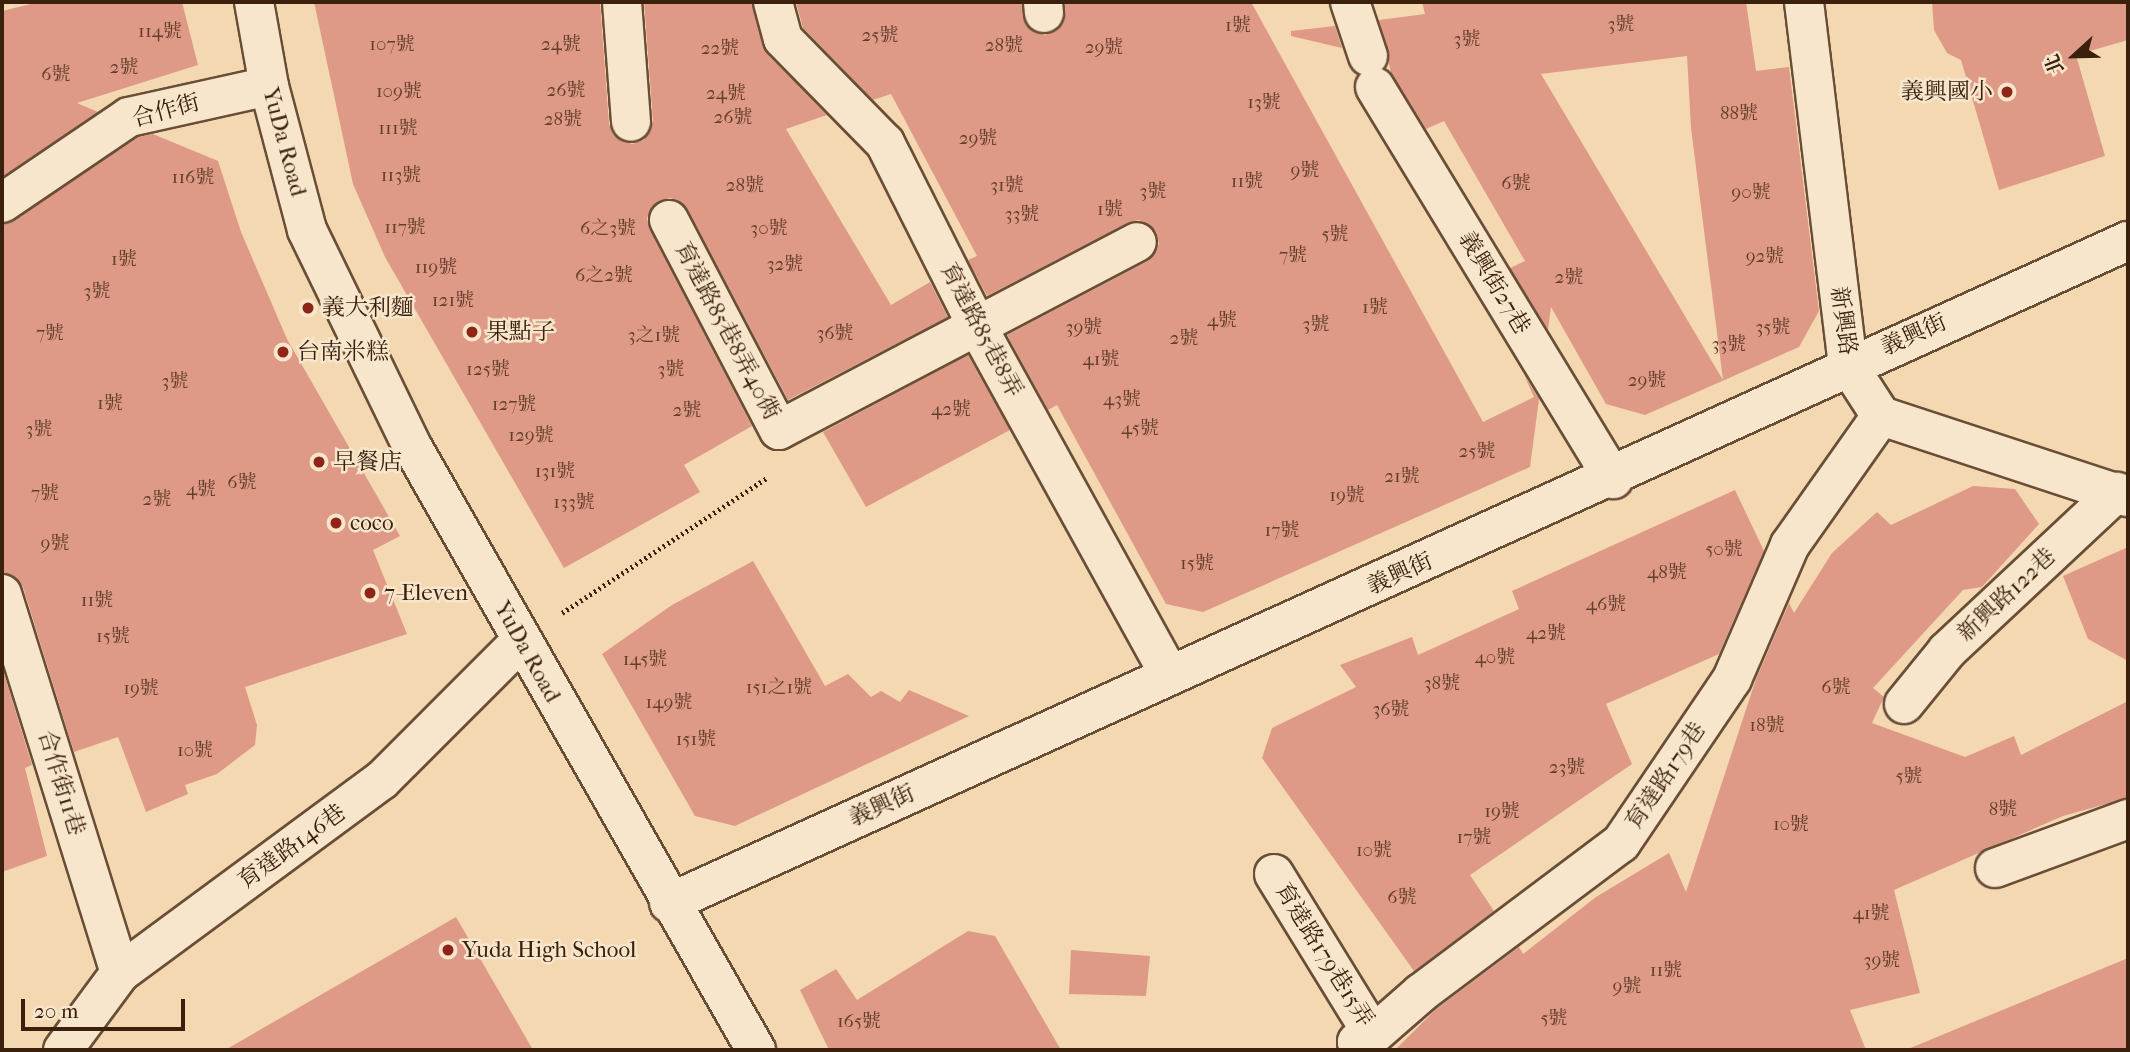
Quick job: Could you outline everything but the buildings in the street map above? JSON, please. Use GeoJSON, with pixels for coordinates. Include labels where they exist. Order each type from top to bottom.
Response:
{"type":"FeatureCollection","features":[{"type":"Feature","properties":{"kind":"street","name":"YuDa Road"},"geometry":{"type":"LineString","coordinates":[[254,2],[269,86],[307,230],[413,448],[756,1050]]}},
{"type":"Feature","properties":{"kind":"street"},"geometry":{"type":"LineString","coordinates":[[622,2],[631,122]]}},
{"type":"Feature","properties":{"kind":"street","name":"育達路85巷8弄"},"geometry":{"type":"LineString","coordinates":[[773,2],[783,39],[885,143],[977,326],[1170,675]]}},
{"type":"Feature","properties":{"kind":"street","name":"義興街27巷"},"geometry":{"type":"LineString","coordinates":[[1350,2],[1371,72],[1613,479]]}},
{"type":"Feature","properties":{"kind":"street","name":"新興路"},"geometry":{"type":"LineString","coordinates":[[1804,2],[1848,365],[1881,416]]}},
{"type":"Feature","properties":{"kind":"street","name":"合作街"},"geometry":{"type":"LineString","coordinates":[[2,203],[129,117],[269,86]]}},
{"type":"Feature","properties":{"kind":"street","name":"育達路85巷8弄40衖"},"geometry":{"type":"LineString","coordinates":[[669,220],[779,430],[1138,242]]}},
{"type":"Feature","properties":{"kind":"street","name":"義興街"},"geometry":{"type":"LineString","coordinates":[[670,902],[1170,675],[1613,479],[1848,365],[2128,241]]}},
{"type":"Feature","properties":{"kind":"street"},"geometry":{"type":"LineString","coordinates":[[1881,416],[2122,494]]}},
{"type":"Feature","properties":{"kind":"street","name":"育達路179巷"},"geometry":{"type":"LineString","coordinates":[[1368,1043],[1421,993],[1621,843],[1732,679],[1790,545],[1881,416]]}},
{"type":"Feature","properties":{"kind":"street","name":"新興路122巷"},"geometry":{"type":"LineString","coordinates":[[1903,704],[1947,651],[2122,494]]}},
{"type":"Feature","properties":{"kind":"street","name":"合作街11巷"},"geometry":{"type":"LineString","coordinates":[[2,594],[120,973]]}},
{"type":"Feature","properties":{"kind":"street","name":"育達路146巷"},"geometry":{"type":"LineString","coordinates":[[63,1050],[120,973],[382,780],[521,641]]}},
{"type":"Feature","properties":{"kind":"street"},"geometry":{"type":"LineString","coordinates":[[1996,868],[2128,819]]}},
{"type":"Feature","properties":{"kind":"street","name":"育達路179巷15弄"},"geometry":{"type":"LineString","coordinates":[[1274,874],[1368,1043]]}},
{"type":"Feature","properties":{"kind":"path"},"geometry":{"type":"LineString","coordinates":[[521,641],[794,459],[779,430]]}},
{"type":"Feature","properties":{"kind":"place","name":"義興國小"},"geometry":{"type":"Point","coordinates":[2007,92]}},
{"type":"Feature","properties":{"kind":"place","name":"義大利麵"},"geometry":{"type":"Point","coordinates":[308,308]}},
{"type":"Feature","properties":{"kind":"place","name":"果點子"},"geometry":{"type":"Point","coordinates":[472,332]}},
{"type":"Feature","properties":{"kind":"place","name":"台南米糕"},"geometry":{"type":"Point","coordinates":[283,352]}},
{"type":"Feature","properties":{"kind":"place","name":"早餐店"},"geometry":{"type":"Point","coordinates":[319,462]}},
{"type":"Feature","properties":{"kind":"place","name":"coco"},"geometry":{"type":"Point","coordinates":[336,523]}},
{"type":"Feature","properties":{"kind":"place","name":"7-Eleven"},"geometry":{"type":"Point","coordinates":[370,593]}},
{"type":"Feature","properties":{"kind":"place","name":"Yuda High School"},"geometry":{"type":"Point","coordinates":[448,950]}}]}
